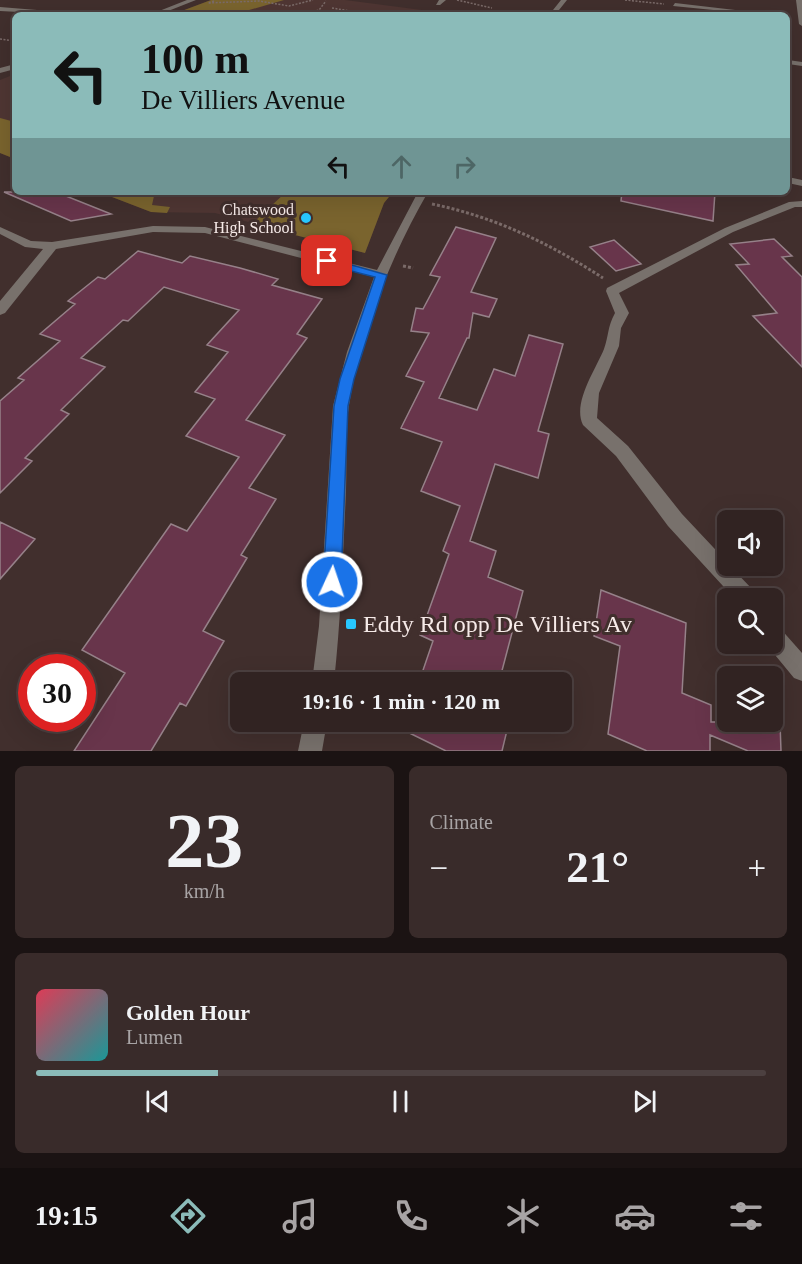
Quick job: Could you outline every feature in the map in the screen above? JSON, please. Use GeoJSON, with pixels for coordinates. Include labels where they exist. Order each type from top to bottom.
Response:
{"type":"FeatureCollection","features":[{"type":"Feature","properties":{"kind":"street"},"geometry":{"type":"LineString","coordinates":[[161,12],[193,0]]}},
{"type":"Feature","properties":{"kind":"street"},"geometry":{"type":"LineString","coordinates":[[554,12],[564,0]]}},
{"type":"Feature","properties":{"kind":"street"},"geometry":{"type":"LineString","coordinates":[[792,19],[802,21],[799,0]]}},
{"type":"Feature","properties":{"kind":"street"},"geometry":{"type":"LineString","coordinates":[[675,2],[741,12]]}},
{"type":"Feature","properties":{"kind":"street"},"geometry":{"type":"LineString","coordinates":[[0,9],[37,12]]}},
{"type":"Feature","properties":{"kind":"street"},"geometry":{"type":"LineString","coordinates":[[324,672],[330,626],[341,406],[349,370],[381,275],[420,196]]}},
{"type":"Feature","properties":{"kind":"street"},"geometry":{"type":"LineString","coordinates":[[738,588],[675,519],[622,451],[589,420],[591,393],[612,346],[614,328],[622,313],[612,291],[729,230],[793,204],[802,204]]}},
{"type":"Feature","properties":{"kind":"street"},"geometry":{"type":"LineString","coordinates":[[0,230],[29,244],[52,246],[153,229],[205,230],[381,275]]}},
{"type":"Feature","properties":{"kind":"street"},"geometry":{"type":"LineString","coordinates":[[0,310],[52,246]]}},
{"type":"Feature","properties":{"kind":"street"},"geometry":{"type":"LineString","coordinates":[[783,647],[802,670]]}},
{"type":"Feature","properties":{"kind":"street"},"geometry":{"type":"LineString","coordinates":[[310,751],[314,732]]}},
{"type":"Feature","properties":{"kind":"path"},"geometry":{"type":"LineString","coordinates":[[211,0],[214,1],[208,3],[259,1],[289,6],[314,0],[320,1]]}},
{"type":"Feature","properties":{"kind":"path"},"geometry":{"type":"LineString","coordinates":[[454,0],[492,8]]}},
{"type":"Feature","properties":{"kind":"path"},"geometry":{"type":"LineString","coordinates":[[625,0],[664,4],[667,1]]}},
{"type":"Feature","properties":{"kind":"path"},"geometry":{"type":"LineString","coordinates":[[313,12],[319,10],[326,1]]}},
{"type":"Feature","properties":{"kind":"path"},"geometry":{"type":"LineString","coordinates":[[332,8],[356,12]]}},
{"type":"Feature","properties":{"kind":"path"},"geometry":{"type":"LineString","coordinates":[[420,196],[477,214],[559,249],[604,279],[612,291]]}},
{"type":"Feature","properties":{"kind":"shaded area"},"geometry":{"type":"Polygon","coordinates":[[[211,0],[345,0],[437,12],[179,12],[211,0]]]}},
{"type":"Feature","properties":{"kind":"shaded area"},"geometry":{"type":"Polygon","coordinates":[[[211,0],[284,0],[242,12],[179,12],[211,0]]]}},
{"type":"Feature","properties":{"kind":"shaded area"},"geometry":{"type":"Polygon","coordinates":[[[12,75],[12,158],[0,153],[0,80],[12,75]]]}},
{"type":"Feature","properties":{"kind":"shaded area"},"geometry":{"type":"Polygon","coordinates":[[[0,118],[12,121],[12,158],[0,153],[0,118]]]}},
{"type":"Feature","properties":{"kind":"shaded area","name":"Chatswood High School"},"geometry":{"type":"Polygon","coordinates":[[[107,195],[391,195],[384,203],[365,253],[215,213],[151,212],[107,195]]]}},
{"type":"Feature","properties":{"kind":"shaded area"},"geometry":{"type":"Polygon","coordinates":[[[107,195],[165,195],[154,196],[152,205],[170,207],[167,213],[151,212],[107,195]]]}},
{"type":"Feature","properties":{"kind":"shaded area"},"geometry":{"type":"Polygon","coordinates":[[[283,195],[391,195],[384,203],[365,253],[252,224],[283,195]]]}},
{"type":"Feature","properties":{"kind":"building"},"geometry":{"type":"Polygon","coordinates":[[[4,192],[12,192],[12,195],[64,195],[111,214],[71,221],[4,192]]]}},
{"type":"Feature","properties":{"kind":"building"},"geometry":{"type":"Polygon","coordinates":[[[622,195],[715,195],[713,221],[621,201],[622,195]]]}},
{"type":"Feature","properties":{"kind":"building"},"geometry":{"type":"Polygon","coordinates":[[[456,227],[496,238],[471,292],[497,299],[489,317],[473,313],[469,338],[439,398],[477,410],[494,369],[515,376],[529,335],[563,344],[538,431],[549,434],[538,478],[495,464],[470,541],[496,551],[488,577],[523,591],[502,672],[422,672],[433,641],[420,635],[449,554],[443,551],[460,506],[421,491],[442,442],[401,428],[424,382],[406,376],[429,333],[411,331],[416,308],[423,309],[440,277],[430,275],[456,227]]]}},
{"type":"Feature","properties":{"kind":"building"},"geometry":{"type":"Polygon","coordinates":[[[774,239],[792,256],[782,257],[802,277],[802,367],[753,316],[777,313],[736,265],[749,264],[730,244],[774,239]]]}},
{"type":"Feature","properties":{"kind":"building"},"geometry":{"type":"Polygon","coordinates":[[[614,240],[641,264],[616,271],[590,247],[614,240]]]}},
{"type":"Feature","properties":{"kind":"building"},"geometry":{"type":"Polygon","coordinates":[[[138,251],[182,263],[190,256],[240,268],[278,279],[272,285],[322,299],[297,334],[307,338],[246,420],[285,435],[249,488],[276,499],[241,555],[247,558],[203,631],[224,641],[186,706],[180,703],[151,751],[74,751],[86,732],[96,732],[96,717],[125,673],[96,657],[96,654],[82,650],[171,524],[187,531],[239,457],[186,436],[215,399],[195,392],[228,352],[207,345],[239,310],[164,287],[128,321],[123,320],[81,358],[105,367],[61,410],[69,414],[25,458],[32,461],[0,493],[0,401],[24,380],[18,378],[60,341],[40,334],[75,304],[68,301],[98,277],[105,279],[138,251]]]}},
{"type":"Feature","properties":{"kind":"building"},"geometry":{"type":"Polygon","coordinates":[[[0,522],[35,539],[0,579],[0,522]]]}},
{"type":"Feature","properties":{"kind":"building"},"geometry":{"type":"Polygon","coordinates":[[[601,590],[686,623],[682,693],[711,705],[711,722],[717,722],[717,732],[780,732],[781,751],[748,751],[710,735],[710,751],[647,751],[608,734],[620,646],[594,636],[601,590]]]}},
{"type":"Feature","properties":{"kind":"building"},"geometry":{"type":"Polygon","coordinates":[[[407,732],[507,732],[502,751],[446,751],[407,732]]]}},
{"type":"Feature","properties":{"kind":"place","name":"Chatswood High School"},"geometry":{"type":"Point","coordinates":[306,218]}},
{"type":"Feature","properties":{"kind":"place","name":"Eddy Rd opp De Villiers Av"},"geometry":{"type":"Point","coordinates":[351,624]}},
{"type":"Feature","properties":{"kind":"route"},"geometry":{"type":"LineString","coordinates":[[327,261],[381,275],[347,379],[341,406],[332,582]]}}]}
